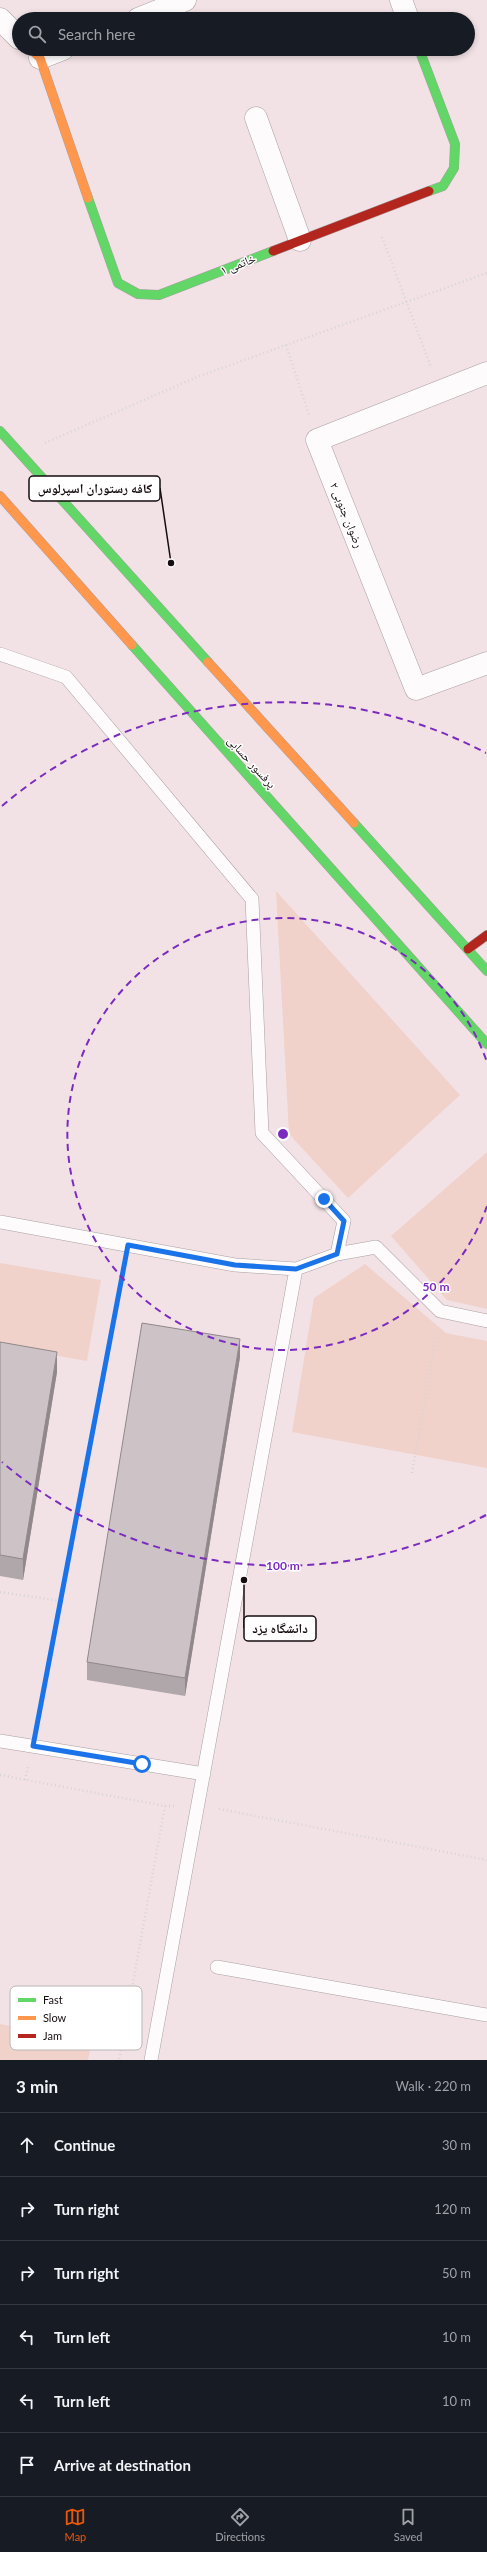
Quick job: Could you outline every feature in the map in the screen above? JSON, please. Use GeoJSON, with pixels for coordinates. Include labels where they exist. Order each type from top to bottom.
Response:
{"type":"FeatureCollection","features":[{"type":"Feature","properties":{"kind":"main road","name":"خاتمی ۱"},"geometry":{"type":"LineString","coordinates":[[36,56],[118,282],[138,294],[159,294],[443,186],[454,168],[455,144],[423,56]]}},
{"type":"Feature","properties":{"kind":"main road"},"geometry":{"type":"LineString","coordinates":[[0,431],[487,971]]}},
{"type":"Feature","properties":{"kind":"main road","name":"پرفسور حسابی"},"geometry":{"type":"LineString","coordinates":[[0,496],[487,1044]]}},
{"type":"Feature","properties":{"kind":"main road"},"geometry":{"type":"LineString","coordinates":[[468,949],[487,935]]}},
{"type":"Feature","properties":{"kind":"street"},"geometry":{"type":"LineString","coordinates":[[155,12],[185,0]]}},
{"type":"Feature","properties":{"kind":"street"},"geometry":{"type":"LineString","coordinates":[[401,0],[405,12]]}},
{"type":"Feature","properties":{"kind":"street"},"geometry":{"type":"LineString","coordinates":[[0,19],[12,31]]}},
{"type":"Feature","properties":{"kind":"street"},"geometry":{"type":"LineString","coordinates":[[256,118],[300,240]]}},
{"type":"Feature","properties":{"kind":"street"},"geometry":{"type":"LineString","coordinates":[[317,440],[487,373]]}},
{"type":"Feature","properties":{"kind":"street","name":"رضوان جنوبی ۲"},"geometry":{"type":"LineString","coordinates":[[317,440],[416,689],[487,663]]}},
{"type":"Feature","properties":{"kind":"lane"},"geometry":{"type":"LineString","coordinates":[[0,654],[66,677],[252,899],[262,1133],[344,1221],[337,1254]]}},
{"type":"Feature","properties":{"kind":"lane"},"geometry":{"type":"LineString","coordinates":[[0,1222],[235,1265],[296,1269],[337,1254],[376,1247],[440,1311],[487,1321]]}},
{"type":"Feature","properties":{"kind":"lane"},"geometry":{"type":"LineString","coordinates":[[151,2060],[296,1269]]}},
{"type":"Feature","properties":{"kind":"lane"},"geometry":{"type":"LineString","coordinates":[[0,1741],[204,1774]]}},
{"type":"Feature","properties":{"kind":"lane"},"geometry":{"type":"LineString","coordinates":[[217,1967],[487,2015]]}},
{"type":"Feature","properties":{"kind":"path"},"geometry":{"type":"LineString","coordinates":[[373,212],[440,392]]}},
{"type":"Feature","properties":{"kind":"path"},"geometry":{"type":"LineString","coordinates":[[20,454],[197,377],[487,273]]}},
{"type":"Feature","properties":{"kind":"path"},"geometry":{"type":"LineString","coordinates":[[286,345],[317,440]]}},
{"type":"Feature","properties":{"kind":"path"},"geometry":{"type":"LineString","coordinates":[[25,1780],[33,1746],[128,1245]]}},
{"type":"Feature","properties":{"kind":"path"},"geometry":{"type":"LineString","coordinates":[[412,1474],[440,1311]]}},
{"type":"Feature","properties":{"kind":"path"},"geometry":{"type":"LineString","coordinates":[[0,1592],[60,1601]]}},
{"type":"Feature","properties":{"kind":"path"},"geometry":{"type":"LineString","coordinates":[[0,1775],[165,1806],[198,1805],[487,1860]]}},
{"type":"Feature","properties":{"kind":"path"},"geometry":{"type":"LineString","coordinates":[[132,1986],[165,1806]]}},
{"type":"Feature","properties":{"kind":"path"},"geometry":{"type":"LineString","coordinates":[[119,2060],[121,2050]]}},
{"type":"Feature","properties":{"kind":"shaded area"},"geometry":{"type":"Polygon","coordinates":[[[276,891],[460,1095],[348,1198],[289,1134],[276,891]]]}},
{"type":"Feature","properties":{"kind":"shaded area"},"geometry":{"type":"Polygon","coordinates":[[[487,1152],[487,1309],[447,1300],[391,1236],[487,1152]]]}},
{"type":"Feature","properties":{"kind":"shaded area"},"geometry":{"type":"Polygon","coordinates":[[[0,1263],[101,1280],[87,1361],[0,1346],[0,1263]]]}},
{"type":"Feature","properties":{"kind":"shaded area"},"geometry":{"type":"Polygon","coordinates":[[[365,1264],[446,1333],[487,1341],[487,1468],[292,1432],[314,1298],[365,1264]]]}},
{"type":"Feature","properties":{"kind":"shaded area"},"geometry":{"type":"Polygon","coordinates":[[[0,2024],[10,2026],[10,2050],[90,2050],[88,2060],[0,2060],[0,2024]]]}},
{"type":"Feature","properties":{"kind":"building"},"geometry":{"type":"Polygon","coordinates":[[[142,1323],[240,1339],[185,1678],[87,1662],[142,1323]]]}},
{"type":"Feature","properties":{"kind":"building"},"geometry":{"type":"Polygon","coordinates":[[[0,1342],[57,1352],[23,1559],[0,1555],[0,1342]]]}},
{"type":"Feature","properties":{"kind":"traffic: fast"},"geometry":{"type":"LineString","coordinates":[[422,56],[455,144],[454,168],[443,186],[429,191]]}},
{"type":"Feature","properties":{"kind":"traffic: fast"},"geometry":{"type":"LineString","coordinates":[[88,198],[118,283],[138,294],[159,295],[273,251]]}},
{"type":"Feature","properties":{"kind":"traffic: fast"},"geometry":{"type":"LineString","coordinates":[[0,431],[208,662]]}},
{"type":"Feature","properties":{"kind":"traffic: fast"},"geometry":{"type":"LineString","coordinates":[[132,645],[487,1044]]}},
{"type":"Feature","properties":{"kind":"traffic: fast"},"geometry":{"type":"LineString","coordinates":[[354,823],[487,971]]}},
{"type":"Feature","properties":{"kind":"traffic: slow"},"geometry":{"type":"LineString","coordinates":[[38,56],[40,58],[88,198]]}},
{"type":"Feature","properties":{"kind":"traffic: slow"},"geometry":{"type":"LineString","coordinates":[[0,496],[132,645]]}},
{"type":"Feature","properties":{"kind":"traffic: slow"},"geometry":{"type":"LineString","coordinates":[[208,662],[354,823]]}},
{"type":"Feature","properties":{"kind":"traffic: jam"},"geometry":{"type":"LineString","coordinates":[[273,251],[429,191]]}},
{"type":"Feature","properties":{"kind":"traffic: jam"},"geometry":{"type":"LineString","coordinates":[[468,949],[487,935]]}},
{"type":"Feature","properties":{"kind":"place","name":"کافه رستوران اسپرلوس"},"geometry":{"type":"Point","coordinates":[171,563]}},
{"type":"Feature","properties":{"kind":"place","name":"دانشگاه یزد"},"geometry":{"type":"Point","coordinates":[244,1580]}},
{"type":"Feature","properties":{"kind":"route"},"geometry":{"type":"LineString","coordinates":[[142,1764],[33,1746],[128,1245],[235,1265],[296,1269],[337,1254],[344,1221],[324,1199]]}}]}
